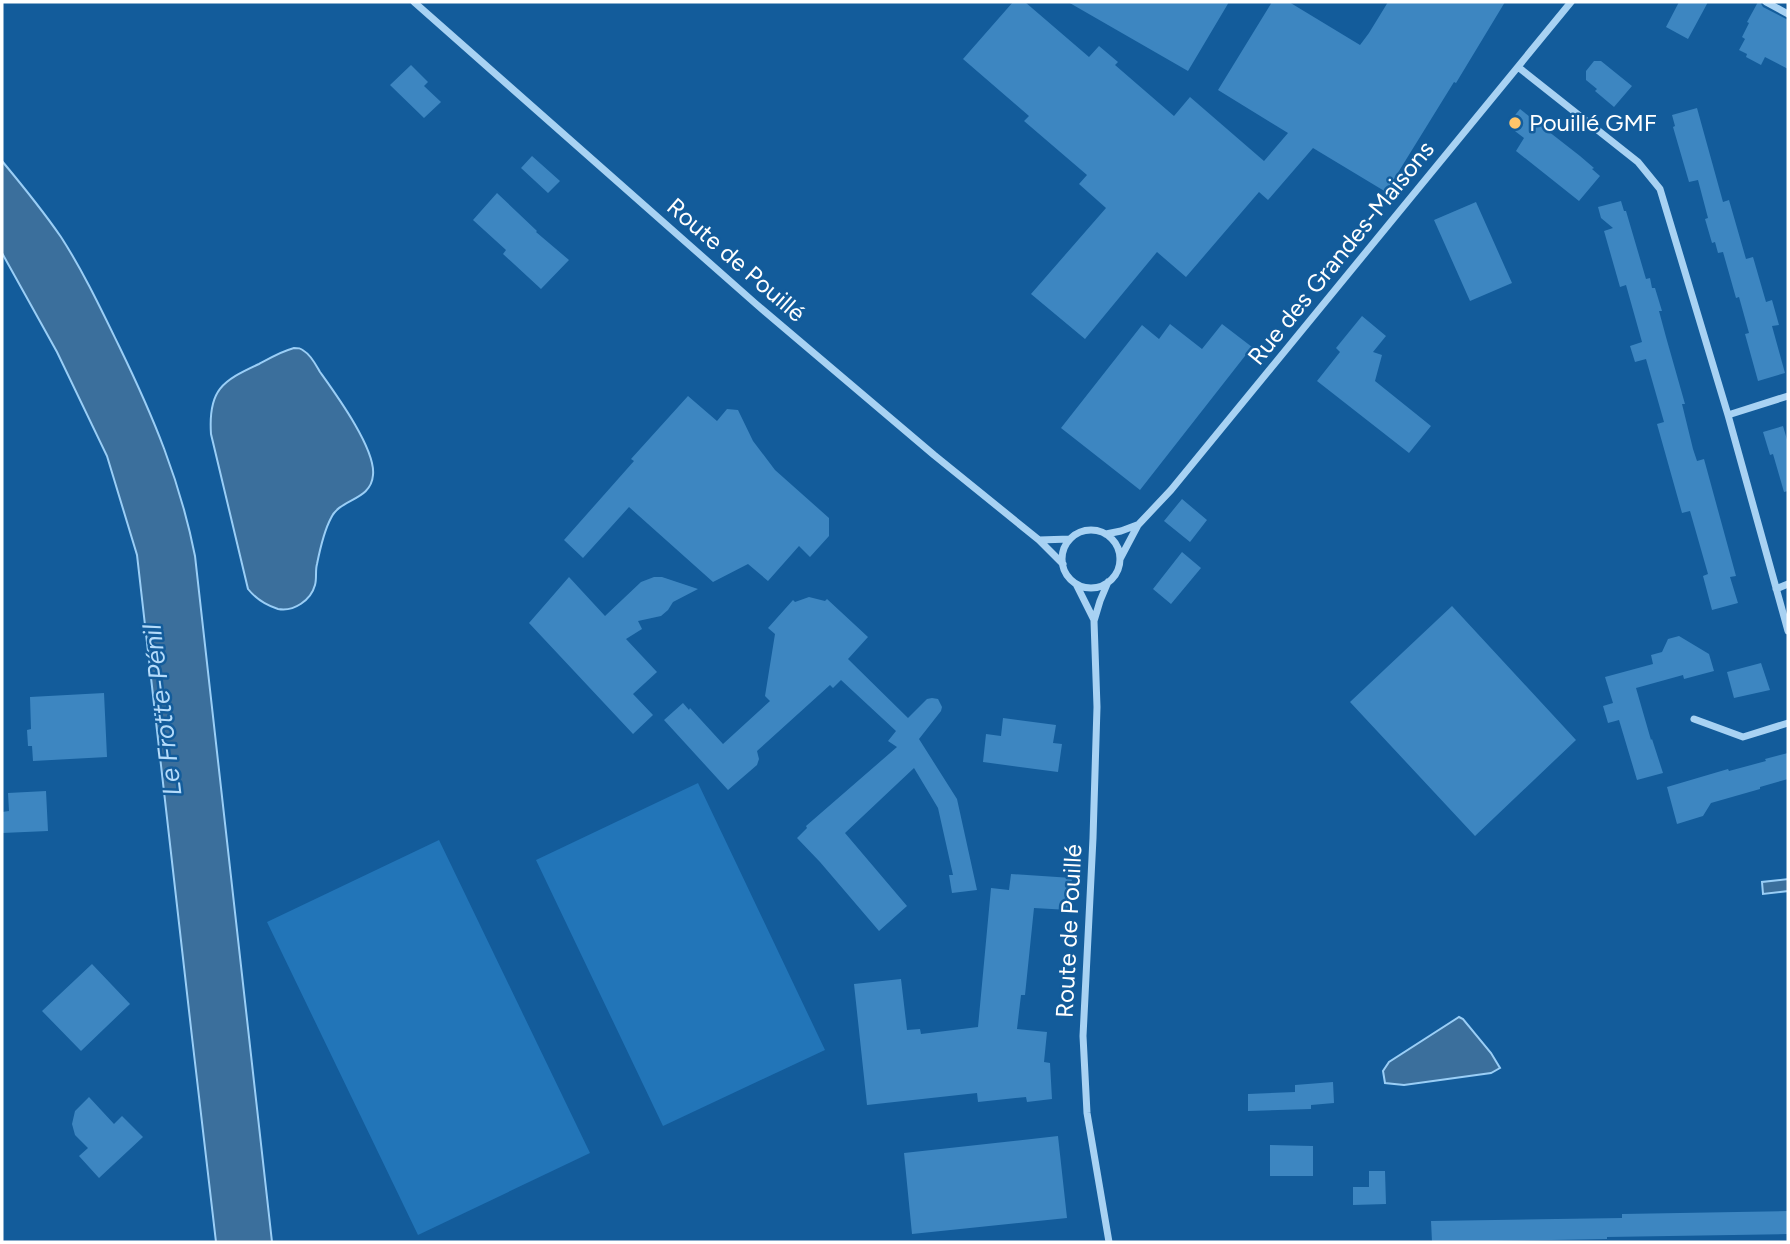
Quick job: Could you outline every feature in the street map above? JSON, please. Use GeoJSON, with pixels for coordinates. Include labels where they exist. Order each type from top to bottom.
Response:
{"type":"FeatureCollection","features":[{"type":"Feature","properties":{"kind":"street","name":"Route de Pouillé"},"geometry":{"type":"LineString","coordinates":[[414,2],[769,314],[934,455],[1039,540],[1063,564]]}},
{"type":"Feature","properties":{"kind":"street","name":"Rue des Grandes-Maisons"},"geometry":{"type":"LineString","coordinates":[[1120,559],[1138,525],[1171,490],[1571,2]]}},
{"type":"Feature","properties":{"kind":"street"},"geometry":{"type":"LineString","coordinates":[[1766,2],[1788,13]]}},
{"type":"Feature","properties":{"kind":"street"},"geometry":{"type":"LineString","coordinates":[[1517,68],[1638,162],[1660,189],[1728,415],[1788,631]]}},
{"type":"Feature","properties":{"kind":"street"},"geometry":{"type":"LineString","coordinates":[[1728,415],[1788,396]]}},
{"type":"Feature","properties":{"kind":"street"},"geometry":{"type":"LineString","coordinates":[[1106,534],[1138,525]]}},
{"type":"Feature","properties":{"kind":"street"},"geometry":{"type":"LineString","coordinates":[[1097,531],[1106,534],[1118,549],[1120,559],[1114,577],[1093,588],[1076,584],[1065,572],[1062,556],[1065,547],[1078,533],[1097,531]]}},
{"type":"Feature","properties":{"kind":"street"},"geometry":{"type":"LineString","coordinates":[[1039,540],[1070,539]]}},
{"type":"Feature","properties":{"kind":"street","name":"Route de Pouillé"},"geometry":{"type":"LineString","coordinates":[[1094,621],[1108,582]]}},
{"type":"Feature","properties":{"kind":"street","name":"Route de Pouillé"},"geometry":{"type":"LineString","coordinates":[[1076,584],[1094,621],[1097,654],[1093,838],[1083,1036],[1087,1113],[1109,1242]]}},
{"type":"Feature","properties":{"kind":"street"},"geometry":{"type":"LineString","coordinates":[[1776,589],[1788,584]]}},
{"type":"Feature","properties":{"kind":"street"},"geometry":{"type":"LineString","coordinates":[[1694,719],[1743,737],[1788,723]]}},
{"type":"Feature","properties":{"kind":"shaded area"},"geometry":{"type":"Polygon","coordinates":[[[698,783],[825,1050],[663,1126],[536,860],[698,783]]]}},
{"type":"Feature","properties":{"kind":"shaded area"},"geometry":{"type":"Polygon","coordinates":[[[439,840],[590,1153],[418,1235],[267,922],[439,840]]]}},
{"type":"Feature","properties":{"kind":"water","name":"Le Frotte-Pénil"},"geometry":{"type":"Polygon","coordinates":[[[2,161],[61,237],[92,290],[154,423],[189,528],[195,556],[272,1242],[216,1242],[137,555],[107,456],[57,352],[2,253],[2,161]]]}},
{"type":"Feature","properties":{"kind":"water"},"geometry":{"type":"Polygon","coordinates":[[[294,348],[307,353],[344,407],[368,451],[373,475],[367,490],[341,506],[331,518],[322,540],[315,585],[310,596],[296,607],[278,609],[265,604],[248,589],[211,434],[211,419],[215,397],[227,382],[294,348]]]}},
{"type":"Feature","properties":{"kind":"water"},"geometry":{"type":"Polygon","coordinates":[[[1788,879],[1788,891],[1763,894],[1762,882],[1788,879]]]}},
{"type":"Feature","properties":{"kind":"water"},"geometry":{"type":"Polygon","coordinates":[[[1459,1017],[1491,1053],[1500,1068],[1491,1073],[1404,1085],[1385,1083],[1383,1071],[1389,1062],[1459,1017]]]}},
{"type":"Feature","properties":{"kind":"building"},"geometry":{"type":"Polygon","coordinates":[[[1013,2],[1025,2],[1089,57],[1099,46],[1118,62],[1115,65],[1174,116],[1190,97],[1264,161],[1288,133],[1218,90],[1272,2],[1289,2],[1360,45],[1388,2],[1505,2],[1386,192],[1313,148],[1268,200],[1259,192],[1186,277],[1157,252],[1085,339],[1031,294],[1106,208],[1079,184],[1087,175],[1024,121],[1029,116],[963,59],[1013,2]]]}},
{"type":"Feature","properties":{"kind":"building"},"geometry":{"type":"Polygon","coordinates":[[[1068,2],[1229,2],[1188,71],[1068,2]]]}},
{"type":"Feature","properties":{"kind":"building"},"geometry":{"type":"Polygon","coordinates":[[[1679,2],[1708,2],[1688,39],[1666,27],[1679,2]]]}},
{"type":"Feature","properties":{"kind":"building"},"geometry":{"type":"Polygon","coordinates":[[[1758,2],[1788,20],[1788,69],[1765,57],[1761,65],[1739,50],[1745,39],[1742,37],[1749,23],[1747,22],[1758,2]]]}},
{"type":"Feature","properties":{"kind":"building"},"geometry":{"type":"Polygon","coordinates":[[[1594,61],[1601,61],[1632,86],[1614,107],[1586,80],[1586,71],[1594,61]]]}},
{"type":"Feature","properties":{"kind":"building"},"geometry":{"type":"Polygon","coordinates":[[[411,65],[428,82],[424,86],[441,102],[424,118],[390,85],[411,65]]]}},
{"type":"Feature","properties":{"kind":"building"},"geometry":{"type":"Polygon","coordinates":[[[1697,108],[1723,202],[1729,200],[1746,259],[1753,257],[1766,302],[1772,300],[1779,325],[1772,326],[1785,373],[1758,381],[1745,334],[1749,333],[1739,297],[1736,298],[1723,252],[1718,253],[1715,242],[1712,243],[1698,180],[1689,182],[1673,127],[1672,115],[1697,108]]]}},
{"type":"Feature","properties":{"kind":"building"},"geometry":{"type":"Polygon","coordinates":[[[1520,109],[1580,156],[1600,176],[1579,201],[1516,151],[1524,138],[1507,125],[1520,109]]]}},
{"type":"Feature","properties":{"kind":"building"},"geometry":{"type":"Polygon","coordinates":[[[532,156],[560,181],[548,193],[521,168],[532,156]]]}},
{"type":"Feature","properties":{"kind":"building"},"geometry":{"type":"Polygon","coordinates":[[[497,193],[569,260],[541,289],[503,254],[506,250],[473,220],[497,193]]]}},
{"type":"Feature","properties":{"kind":"building"},"geometry":{"type":"Polygon","coordinates":[[[1621,201],[1646,279],[1650,278],[1652,288],[1655,288],[1685,404],[1682,404],[1693,449],[1697,461],[1704,459],[1736,576],[1730,577],[1738,603],[1712,610],[1703,576],[1708,574],[1690,511],[1682,513],[1657,424],[1664,422],[1646,359],[1635,362],[1630,346],[1642,342],[1626,285],[1620,287],[1604,231],[1613,228],[1601,218],[1598,207],[1621,201]]]}},
{"type":"Feature","properties":{"kind":"building"},"geometry":{"type":"Polygon","coordinates":[[[1476,202],[1512,283],[1470,301],[1434,220],[1476,202]]]}},
{"type":"Feature","properties":{"kind":"building"},"geometry":{"type":"Polygon","coordinates":[[[1362,316],[1386,336],[1373,352],[1382,355],[1375,381],[1431,426],[1409,453],[1317,381],[1340,352],[1336,348],[1362,316]]]}},
{"type":"Feature","properties":{"kind":"building"},"geometry":{"type":"Polygon","coordinates":[[[1170,324],[1202,349],[1222,324],[1252,347],[1140,490],[1061,428],[1142,325],[1159,339],[1170,324]]]}},
{"type":"Feature","properties":{"kind":"building"},"geometry":{"type":"Polygon","coordinates":[[[688,396],[717,421],[727,409],[738,410],[753,441],[775,470],[829,518],[829,536],[810,557],[799,546],[768,581],[748,564],[713,582],[629,507],[583,558],[564,540],[688,396]]]}},
{"type":"Feature","properties":{"kind":"building"},"geometry":{"type":"Polygon","coordinates":[[[1783,426],[1788,443],[1788,491],[1784,492],[1773,454],[1770,455],[1763,432],[1783,426]]]}},
{"type":"Feature","properties":{"kind":"building"},"geometry":{"type":"Polygon","coordinates":[[[1182,499],[1207,520],[1190,542],[1164,521],[1182,499]]]}},
{"type":"Feature","properties":{"kind":"building"},"geometry":{"type":"Polygon","coordinates":[[[1182,552],[1201,568],[1171,604],[1153,589],[1182,552]]]}},
{"type":"Feature","properties":{"kind":"building"},"geometry":{"type":"Polygon","coordinates":[[[569,577],[605,616],[641,582],[654,577],[662,577],[698,589],[673,602],[661,616],[638,621],[642,629],[626,639],[657,672],[633,694],[653,715],[633,734],[529,623],[569,577]]]}},
{"type":"Feature","properties":{"kind":"building"},"geometry":{"type":"Polygon","coordinates":[[[809,597],[825,601],[827,599],[868,637],[848,659],[908,718],[927,699],[938,699],[942,707],[919,739],[957,799],[977,890],[952,893],[949,875],[953,875],[938,808],[914,768],[845,833],[907,906],[879,931],[797,838],[806,826],[897,747],[888,741],[896,731],[841,680],[833,688],[830,685],[757,751],[757,765],[728,790],[664,720],[683,703],[723,744],[770,701],[765,696],[775,634],[768,628],[793,600],[795,602],[809,597]]]}},
{"type":"Feature","properties":{"kind":"building"},"geometry":{"type":"Polygon","coordinates":[[[1452,606],[1576,740],[1475,836],[1350,702],[1452,606]]]}},
{"type":"Feature","properties":{"kind":"building"},"geometry":{"type":"Polygon","coordinates":[[[1679,636],[1709,654],[1714,671],[1684,679],[1683,675],[1636,688],[1663,773],[1637,780],[1619,720],[1608,723],[1603,706],[1613,703],[1605,677],[1653,664],[1651,655],[1662,652],[1668,639],[1679,636]]]}},
{"type":"Feature","properties":{"kind":"building"},"geometry":{"type":"Polygon","coordinates":[[[1761,663],[1770,690],[1734,698],[1727,672],[1761,663]]]}},
{"type":"Feature","properties":{"kind":"building"},"geometry":{"type":"Polygon","coordinates":[[[104,693],[107,757],[33,761],[27,730],[31,729],[30,697],[104,693]]]}},
{"type":"Feature","properties":{"kind":"building"},"geometry":{"type":"Polygon","coordinates":[[[1003,718],[1056,725],[1053,743],[1062,744],[1058,772],[983,762],[986,734],[1001,736],[1003,718]]]}},
{"type":"Feature","properties":{"kind":"building"},"geometry":{"type":"Polygon","coordinates":[[[1788,753],[1788,779],[1711,803],[1703,816],[1677,824],[1667,787],[1788,753]]]}},
{"type":"Feature","properties":{"kind":"building"},"geometry":{"type":"Polygon","coordinates":[[[46,791],[48,831],[2,833],[2,812],[9,811],[8,793],[46,791]]]}},
{"type":"Feature","properties":{"kind":"building"},"geometry":{"type":"Polygon","coordinates":[[[1011,874],[1072,878],[1069,910],[1034,908],[1025,995],[1021,995],[1017,1029],[1047,1032],[1044,1062],[1050,1063],[1052,1099],[1027,1102],[1026,1097],[978,1102],[977,1093],[867,1105],[854,984],[901,979],[907,1030],[920,1029],[921,1034],[978,1027],[991,888],[1009,890],[1011,874]]]}},
{"type":"Feature","properties":{"kind":"building"},"geometry":{"type":"Polygon","coordinates":[[[92,964],[130,1004],[81,1051],[42,1011],[92,964]]]}},
{"type":"Feature","properties":{"kind":"building"},"geometry":{"type":"Polygon","coordinates":[[[1333,1082],[1334,1103],[1311,1105],[1311,1109],[1248,1111],[1248,1094],[1295,1092],[1295,1085],[1333,1082]]]}},
{"type":"Feature","properties":{"kind":"building"},"geometry":{"type":"Polygon","coordinates":[[[89,1097],[114,1124],[122,1116],[143,1137],[99,1178],[79,1156],[88,1148],[75,1135],[72,1124],[75,1111],[89,1097]]]}},
{"type":"Feature","properties":{"kind":"building"},"geometry":{"type":"Polygon","coordinates":[[[1058,1136],[1067,1218],[912,1234],[904,1153],[1058,1136]]]}},
{"type":"Feature","properties":{"kind":"building"},"geometry":{"type":"Polygon","coordinates":[[[1270,1145],[1313,1146],[1313,1176],[1270,1176],[1270,1145]]]}},
{"type":"Feature","properties":{"kind":"building"},"geometry":{"type":"Polygon","coordinates":[[[1369,1171],[1385,1171],[1386,1204],[1353,1205],[1353,1187],[1369,1187],[1369,1171]]]}},
{"type":"Feature","properties":{"kind":"building"},"geometry":{"type":"Polygon","coordinates":[[[1788,1211],[1788,1234],[1432,1242],[1431,1221],[1622,1218],[1622,1214],[1788,1211]]]}},
{"type":"Feature","properties":{"kind":"place","name":"Pouillé GMF"},"geometry":{"type":"Point","coordinates":[1515,123]}}]}
